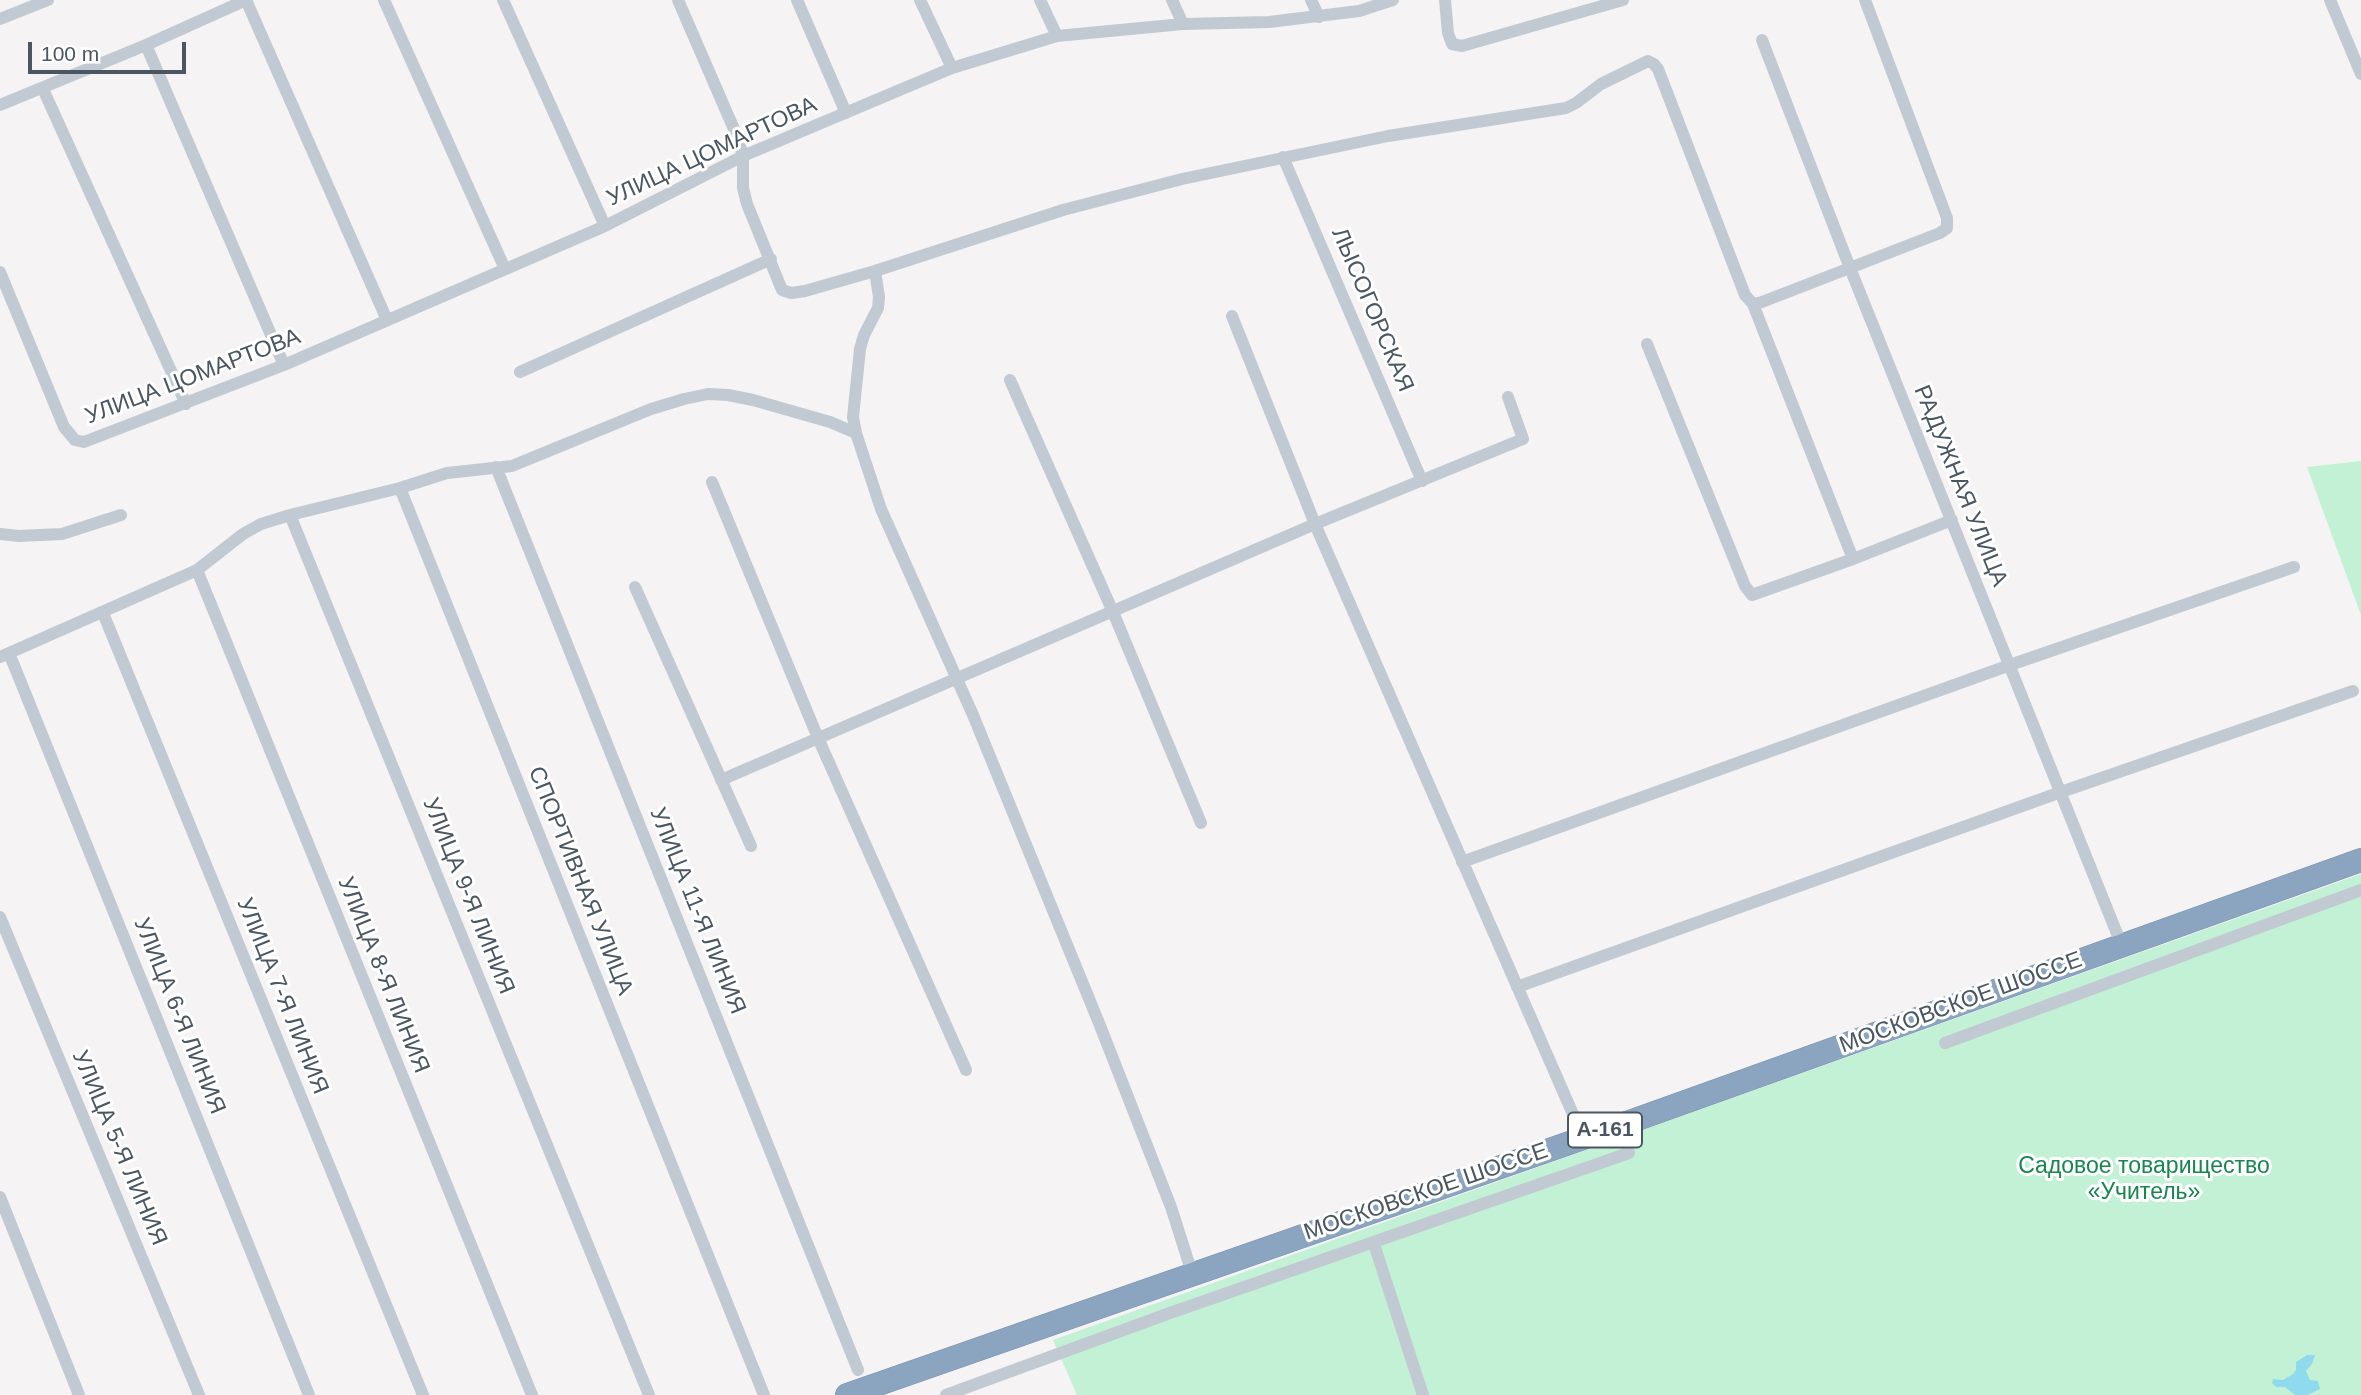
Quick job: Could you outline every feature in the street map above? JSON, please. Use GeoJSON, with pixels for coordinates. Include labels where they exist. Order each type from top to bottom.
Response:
{"type":"FeatureCollection","features":[{"type":"Feature","properties":{"kind":"highway","name":"МОСКОВСКОЕ ШОССЕ"},"geometry":{"type":"LineString","coordinates":[[847,1395],[1618,1126],[2120,942],[2361,860]]}},
{"type":"Feature","properties":{"kind":"street"},"geometry":{"type":"LineString","coordinates":[[0,19],[48,0]]}},
{"type":"Feature","properties":{"kind":"street"},"geometry":{"type":"LineString","coordinates":[[0,105],[146,46],[246,0],[387,320]]}},
{"type":"Feature","properties":{"kind":"street"},"geometry":{"type":"LineString","coordinates":[[384,0],[505,269]]}},
{"type":"Feature","properties":{"kind":"street"},"geometry":{"type":"LineString","coordinates":[[503,0],[605,226]]}},
{"type":"Feature","properties":{"kind":"street"},"geometry":{"type":"LineString","coordinates":[[678,0],[743,156],[745,196],[782,290],[791,293],[875,271],[1063,210],[1182,179],[1388,136],[1566,108],[1601,84],[1648,61],[1658,69],[1745,295],[1753,304],[1853,559]]}},
{"type":"Feature","properties":{"kind":"street"},"geometry":{"type":"LineString","coordinates":[[797,0],[846,113]]}},
{"type":"Feature","properties":{"kind":"street"},"geometry":{"type":"LineString","coordinates":[[920,0],[952,68]]}},
{"type":"Feature","properties":{"kind":"street"},"geometry":{"type":"LineString","coordinates":[[1040,0],[1056,36]]}},
{"type":"Feature","properties":{"kind":"street"},"geometry":{"type":"LineString","coordinates":[[1172,0],[1183,24]]}},
{"type":"Feature","properties":{"kind":"street"},"geometry":{"type":"LineString","coordinates":[[1311,0],[1319,17]]}},
{"type":"Feature","properties":{"kind":"street","name":"УЛИЦА ЦОМАРТОВА"},"geometry":{"type":"LineString","coordinates":[[0,272],[64,427],[75,440],[84,442],[284,366],[605,226],[743,156],[952,68],[1056,36],[1183,24],[1269,22],[1319,17],[1359,11],[1393,0]]}},
{"type":"Feature","properties":{"kind":"street"},"geometry":{"type":"LineString","coordinates":[[1445,0],[1448,33],[1452,44],[1462,46],[1623,0]]}},
{"type":"Feature","properties":{"kind":"street"},"geometry":{"type":"LineString","coordinates":[[1753,304],[1940,233],[1947,228],[1947,218],[1865,0]]}},
{"type":"Feature","properties":{"kind":"street"},"geometry":{"type":"LineString","coordinates":[[2330,0],[2361,74]]}},
{"type":"Feature","properties":{"kind":"street","name":"РАДУЖНАЯ УЛИЦА"},"geometry":{"type":"LineString","coordinates":[[1762,40],[1850,268],[2120,942]]}},
{"type":"Feature","properties":{"kind":"street"},"geometry":{"type":"LineString","coordinates":[[146,46],[284,366]]}},
{"type":"Feature","properties":{"kind":"street"},"geometry":{"type":"LineString","coordinates":[[43,89],[186,404]]}},
{"type":"Feature","properties":{"kind":"street","name":"ЛЫСОГОРСКАЯ"},"geometry":{"type":"LineString","coordinates":[[1283,157],[1422,481]]}},
{"type":"Feature","properties":{"kind":"street"},"geometry":{"type":"LineString","coordinates":[[520,372],[771,259]]}},
{"type":"Feature","properties":{"kind":"street"},"geometry":{"type":"LineString","coordinates":[[875,271],[878,308],[860,349],[853,417],[856,433],[881,509],[972,715],[1104,1035],[1171,1207],[1192,1273]]}},
{"type":"Feature","properties":{"kind":"street"},"geometry":{"type":"LineString","coordinates":[[1232,316],[1315,524],[1583,1137]]}},
{"type":"Feature","properties":{"kind":"street"},"geometry":{"type":"LineString","coordinates":[[1647,344],[1745,586],[1752,595],[1952,520]]}},
{"type":"Feature","properties":{"kind":"street"},"geometry":{"type":"LineString","coordinates":[[1010,380],[1113,612],[1200,823]]}},
{"type":"Feature","properties":{"kind":"street"},"geometry":{"type":"LineString","coordinates":[[5,655],[197,570],[243,534],[261,524],[447,473],[512,466],[684,399],[708,394],[728,395],[830,422],[856,433]]}},
{"type":"Feature","properties":{"kind":"street"},"geometry":{"type":"LineString","coordinates":[[721,780],[1315,524],[1523,439],[1508,397]]}},
{"type":"Feature","properties":{"kind":"street","name":"УЛИЦА 11-Я ЛИНИЯ"},"geometry":{"type":"LineString","coordinates":[[496,467],[858,1370]]}},
{"type":"Feature","properties":{"kind":"street"},"geometry":{"type":"LineString","coordinates":[[712,482],[818,738],[966,1070]]}},
{"type":"Feature","properties":{"kind":"street","name":"СПОРТИВНАЯ УЛИЦА"},"geometry":{"type":"LineString","coordinates":[[400,488],[764,1395]]}},
{"type":"Feature","properties":{"kind":"street","name":"УЛИЦА 9-Я ЛИНИЯ"},"geometry":{"type":"LineString","coordinates":[[290,514],[649,1395]]}},
{"type":"Feature","properties":{"kind":"street"},"geometry":{"type":"LineString","coordinates":[[0,534],[62,534],[121,515]]}},
{"type":"Feature","properties":{"kind":"street"},"geometry":{"type":"LineString","coordinates":[[1462,862],[2010,665],[2294,567]]}},
{"type":"Feature","properties":{"kind":"street","name":"УЛИЦА 8-Я ЛИНИЯ"},"geometry":{"type":"LineString","coordinates":[[197,570],[533,1395]]}},
{"type":"Feature","properties":{"kind":"street"},"geometry":{"type":"LineString","coordinates":[[635,587],[751,846]]}},
{"type":"Feature","properties":{"kind":"street","name":"УЛИЦА 7-Я ЛИНИЯ"},"geometry":{"type":"LineString","coordinates":[[103,613],[423,1395]]}},
{"type":"Feature","properties":{"kind":"street","name":"УЛИЦА 6-Я ЛИНИЯ"},"geometry":{"type":"LineString","coordinates":[[5,655],[309,1395]]}},
{"type":"Feature","properties":{"kind":"street"},"geometry":{"type":"LineString","coordinates":[[1517,987],[2060,792],[2353,691]]}},
{"type":"Feature","properties":{"kind":"street"},"geometry":{"type":"LineString","coordinates":[[2120,942],[2361,848]]}},
{"type":"Feature","properties":{"kind":"street"},"geometry":{"type":"LineString","coordinates":[[1945,1043],[2361,890]]}},
{"type":"Feature","properties":{"kind":"street","name":"УЛИЦА 5-Я ЛИНИЯ"},"geometry":{"type":"LineString","coordinates":[[0,917],[198,1395]]}},
{"type":"Feature","properties":{"kind":"street"},"geometry":{"type":"LineString","coordinates":[[946,1395],[967,1392],[1170,1313],[1629,1153],[1618,1126]]}},
{"type":"Feature","properties":{"kind":"street"},"geometry":{"type":"LineString","coordinates":[[0,1197],[79,1395]]}},
{"type":"Feature","properties":{"kind":"street"},"geometry":{"type":"LineString","coordinates":[[1374,1244],[1423,1395]]}},
{"type":"Feature","properties":{"kind":"green space"},"geometry":{"type":"Polygon","coordinates":[[[2361,461],[2361,615],[2307,467],[2361,461]]]}},
{"type":"Feature","properties":{"kind":"green space","name":"Садовое товарищество «Учитель»"},"geometry":{"type":"Polygon","coordinates":[[[2361,874],[2361,1395],[1077,1395],[1053,1340],[2361,874]]]}},
{"type":"Feature","properties":{"kind":"water"},"geometry":{"type":"Polygon","coordinates":[[[2307,1355],[2315,1355],[2306,1371],[2310,1380],[2318,1381],[2320,1389],[2308,1395],[2295,1395],[2285,1387],[2276,1387],[2272,1383],[2273,1379],[2283,1380],[2293,1374],[2296,1362],[2307,1355]]]}}]}
